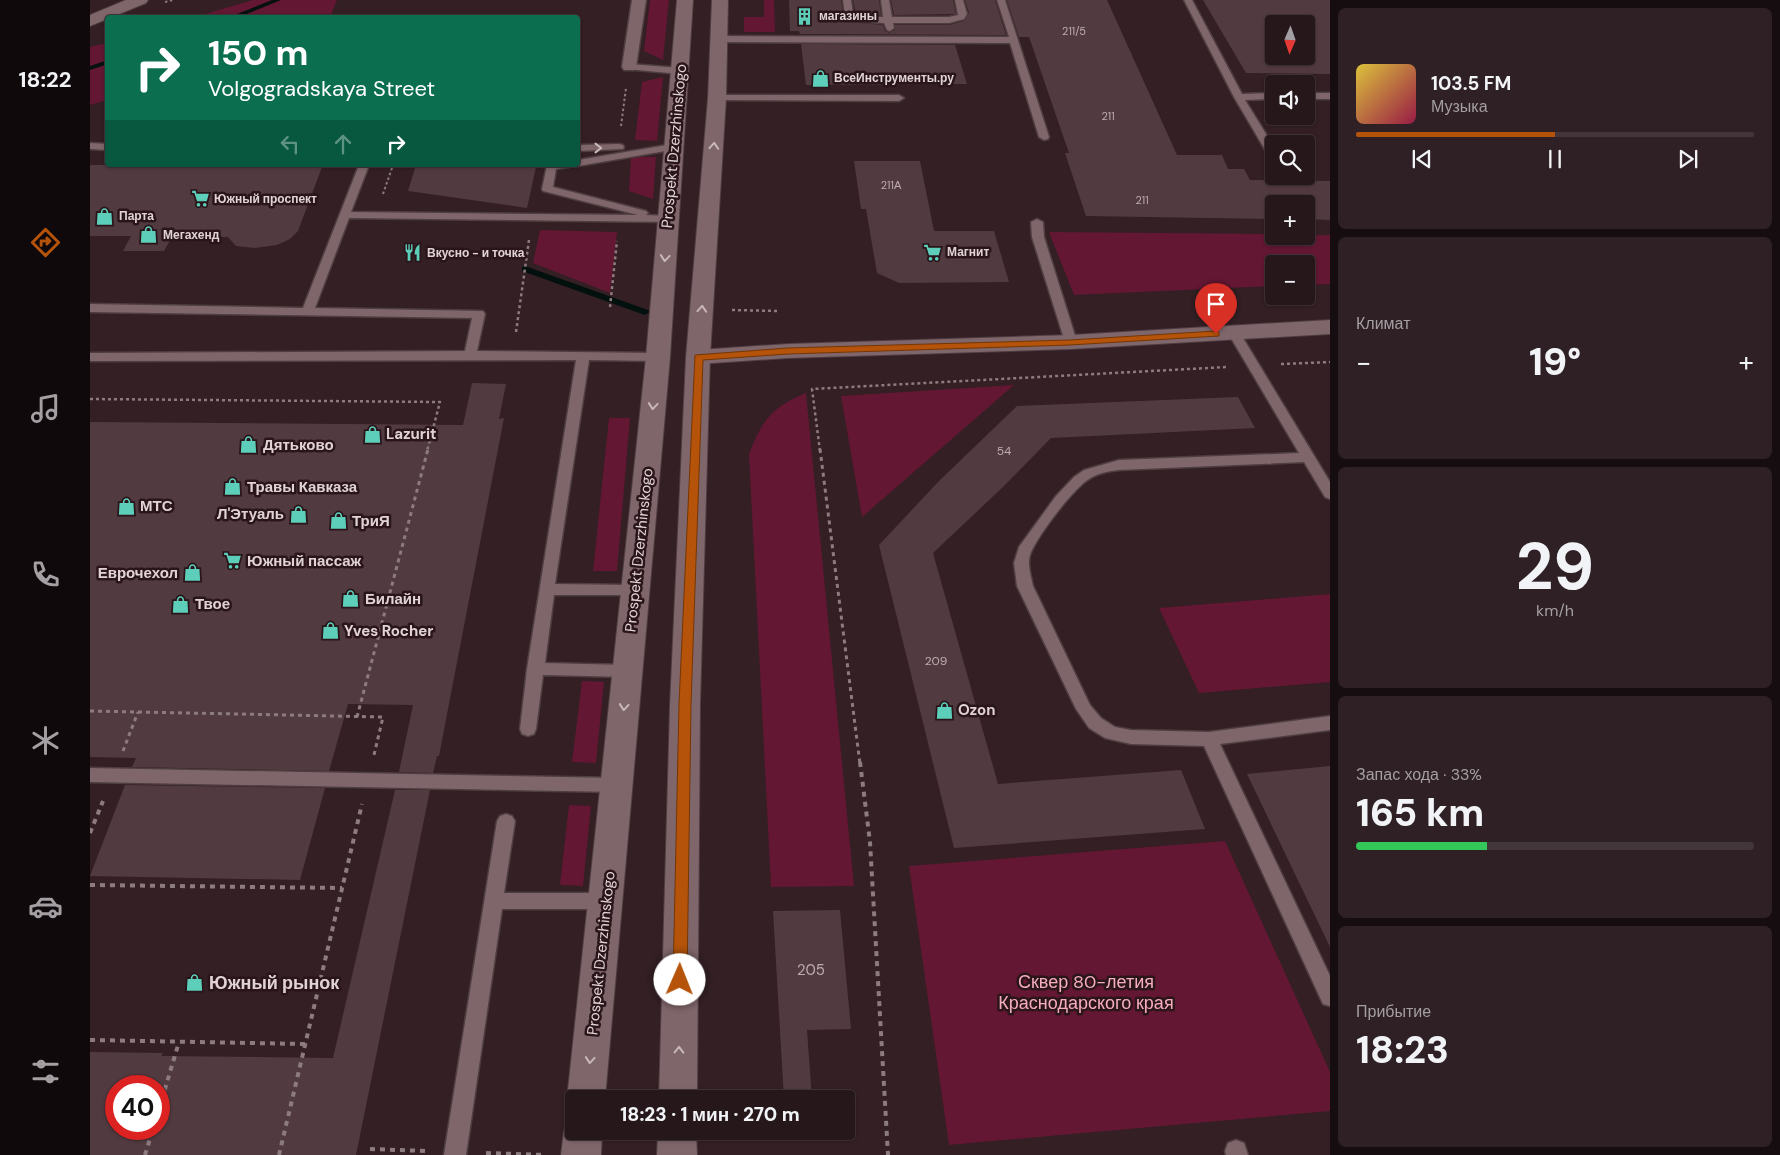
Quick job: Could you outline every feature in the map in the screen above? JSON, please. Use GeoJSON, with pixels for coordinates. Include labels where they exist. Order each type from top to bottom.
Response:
{"type":"FeatureCollection","features":[{"type":"Feature","properties":{"kind":"street"},"geometry":{"type":"LineString","coordinates":[[90,20],[140,0]]}},
{"type":"Feature","properties":{"kind":"street"},"geometry":{"type":"LineString","coordinates":[[629,67],[639,0]]}},
{"type":"Feature","properties":{"kind":"street","name":"Prospekt Dzerzhinskogo"},"geometry":{"type":"LineString","coordinates":[[587,1090],[658,357],[685,0]]}},
{"type":"Feature","properties":{"kind":"street"},"geometry":{"type":"LineString","coordinates":[[678,1090],[685,704],[698,357],[717,98],[720,0]]}},
{"type":"Feature","properties":{"kind":"street"},"geometry":{"type":"LineString","coordinates":[[658,357],[1070,342],[1330,327]]}},
{"type":"Feature","properties":{"kind":"street"},"geometry":{"type":"LineString","coordinates":[[581,1155],[582,1140]]}},
{"type":"Feature","properties":{"kind":"street"},"geometry":{"type":"LineString","coordinates":[[676,1155],[677,1140]]}},
{"type":"Feature","properties":{"kind":"lane"},"geometry":{"type":"LineString","coordinates":[[847,0],[849,16],[853,19],[888,20],[956,19],[962,17],[963,14],[959,0]]}},
{"type":"Feature","properties":{"kind":"lane"},"geometry":{"type":"LineString","coordinates":[[885,0],[892,40]]}},
{"type":"Feature","properties":{"kind":"lane"},"geometry":{"type":"LineString","coordinates":[[1001,0],[1044,137]]}},
{"type":"Feature","properties":{"kind":"lane"},"geometry":{"type":"LineString","coordinates":[[1188,0],[1239,97],[1265,141]]}},
{"type":"Feature","properties":{"kind":"lane"},"geometry":{"type":"LineString","coordinates":[[719,39],[1014,40]]}},
{"type":"Feature","properties":{"kind":"lane"},"geometry":{"type":"LineString","coordinates":[[629,67],[680,71]]}},
{"type":"Feature","properties":{"kind":"lane"},"geometry":{"type":"LineString","coordinates":[[1239,97],[1265,96]]}},
{"type":"Feature","properties":{"kind":"lane"},"geometry":{"type":"LineString","coordinates":[[1315,96],[1330,96]]}},
{"type":"Feature","properties":{"kind":"lane"},"geometry":{"type":"LineString","coordinates":[[717,98],[899,98]]}},
{"type":"Feature","properties":{"kind":"lane"},"geometry":{"type":"LineString","coordinates":[[90,146],[105,147]]}},
{"type":"Feature","properties":{"kind":"lane"},"geometry":{"type":"LineString","coordinates":[[580,148],[618,147]]}},
{"type":"Feature","properties":{"kind":"lane"},"geometry":{"type":"LineString","coordinates":[[580,163],[673,147]]}},
{"type":"Feature","properties":{"kind":"lane"},"geometry":{"type":"LineString","coordinates":[[307,312],[346,216],[363,167]]}},
{"type":"Feature","properties":{"kind":"lane"},"geometry":{"type":"LineString","coordinates":[[551,167],[547,189],[668,219]]}},
{"type":"Feature","properties":{"kind":"lane"},"geometry":{"type":"LineString","coordinates":[[346,216],[668,219]]}},
{"type":"Feature","properties":{"kind":"lane"},"geometry":{"type":"LineString","coordinates":[[1038,222],[1038,237],[1070,342]]}},
{"type":"Feature","properties":{"kind":"lane"},"geometry":{"type":"LineString","coordinates":[[90,308],[479,314],[470,356]]}},
{"type":"Feature","properties":{"kind":"lane"},"geometry":{"type":"LineString","coordinates":[[1234,333],[1330,494]]}},
{"type":"Feature","properties":{"kind":"lane"},"geometry":{"type":"LineString","coordinates":[[91,359],[512,355],[658,357]]}},
{"type":"Feature","properties":{"kind":"lane"},"geometry":{"type":"LineString","coordinates":[[528,729],[535,669],[583,356]]}},
{"type":"Feature","properties":{"kind":"lane"},"geometry":{"type":"LineString","coordinates":[[1308,457],[1118,465],[1099,468],[1083,475],[1072,486],[1029,544],[1023,556],[1021,571],[1025,586],[1084,709],[1094,723],[1111,733],[1131,737],[1209,739],[1330,723]]}},
{"type":"Feature","properties":{"kind":"lane"},"geometry":{"type":"LineString","coordinates":[[547,589],[635,590]]}},
{"type":"Feature","properties":{"kind":"lane"},"geometry":{"type":"LineString","coordinates":[[535,669],[627,671]]}},
{"type":"Feature","properties":{"kind":"lane"},"geometry":{"type":"LineString","coordinates":[[1209,739],[1330,997]]}},
{"type":"Feature","properties":{"kind":"lane"},"geometry":{"type":"LineString","coordinates":[[90,775],[617,786]]}},
{"type":"Feature","properties":{"kind":"lane"},"geometry":{"type":"LineString","coordinates":[[455,1155],[506,820]]}},
{"type":"Feature","properties":{"kind":"lane"},"geometry":{"type":"LineString","coordinates":[[494,901],[606,901]]}},
{"type":"Feature","properties":{"kind":"path"},"geometry":{"type":"LineString","coordinates":[[371,216],[386,188],[392,167]]}},
{"type":"Feature","properties":{"kind":"path"},"geometry":{"type":"LineString","coordinates":[[610,307],[620,218]]}},
{"type":"Feature","properties":{"kind":"path"},"geometry":{"type":"LineString","coordinates":[[512,355],[530,236]]}},
{"type":"Feature","properties":{"kind":"path"},"geometry":{"type":"LineString","coordinates":[[726,310],[778,311]]}},
{"type":"Feature","properties":{"kind":"path"},"geometry":{"type":"LineString","coordinates":[[888,1155],[870,842],[812,389],[1330,362]]}},
{"type":"Feature","properties":{"kind":"path"},"geometry":{"type":"LineString","coordinates":[[90,399],[440,402],[357,717]]}},
{"type":"Feature","properties":{"kind":"path"},"geometry":{"type":"LineString","coordinates":[[90,711],[383,717],[279,1155]]}},
{"type":"Feature","properties":{"kind":"path"},"geometry":{"type":"LineString","coordinates":[[90,885],[342,888]]}},
{"type":"Feature","properties":{"kind":"path"},"geometry":{"type":"LineString","coordinates":[[90,1040],[305,1044]]}},
{"type":"Feature","properties":{"kind":"path"},"geometry":{"type":"LineString","coordinates":[[169,1075],[179,1042]]}},
{"type":"Feature","properties":{"kind":"path"},"geometry":{"type":"LineString","coordinates":[[145,1155],[150,1140]]}},
{"type":"Feature","properties":{"kind":"green space"},"geometry":{"type":"Polygon","coordinates":[[[253,0],[337,0],[331,15],[202,15],[253,0]]]}},
{"type":"Feature","properties":{"kind":"green space"},"geometry":{"type":"Polygon","coordinates":[[[650,0],[669,0],[663,60],[644,51],[650,0]]]}},
{"type":"Feature","properties":{"kind":"green space"},"geometry":{"type":"Polygon","coordinates":[[[764,0],[774,0],[775,32],[744,32],[744,17],[764,17],[764,0]]]}},
{"type":"Feature","properties":{"kind":"green space"},"geometry":{"type":"Polygon","coordinates":[[[105,43],[105,101],[90,105],[90,47],[105,43]]]}},
{"type":"Feature","properties":{"kind":"green space"},"geometry":{"type":"Polygon","coordinates":[[[663,77],[657,141],[635,140],[642,82],[663,77]]]}},
{"type":"Feature","properties":{"kind":"green space"},"geometry":{"type":"Polygon","coordinates":[[[631,157],[656,157],[653,199],[629,191],[631,157]]]}},
{"type":"Feature","properties":{"kind":"green space"},"geometry":{"type":"Polygon","coordinates":[[[540,230],[617,232],[610,293],[533,263],[540,230]]]}},
{"type":"Feature","properties":{"kind":"green space"},"geometry":{"type":"Polygon","coordinates":[[[1049,232],[1265,234],[1265,245],[1315,245],[1315,235],[1330,235],[1330,284],[1315,285],[1315,255],[1265,255],[1265,286],[1074,295],[1049,232]]]}},
{"type":"Feature","properties":{"kind":"green space"},"geometry":{"type":"Polygon","coordinates":[[[1014,385],[862,517],[841,396],[1014,385]]]}},
{"type":"Feature","properties":{"kind":"green space"},"geometry":{"type":"Polygon","coordinates":[[[806,393],[854,886],[771,887],[749,454],[764,423],[776,409],[806,393]]]}},
{"type":"Feature","properties":{"kind":"green space"},"geometry":{"type":"Polygon","coordinates":[[[609,418],[630,418],[617,571],[593,571],[609,418]]]}},
{"type":"Feature","properties":{"kind":"green space"},"geometry":{"type":"Polygon","coordinates":[[[1330,594],[1330,682],[1199,693],[1159,608],[1330,594]]]}},
{"type":"Feature","properties":{"kind":"green space"},"geometry":{"type":"Polygon","coordinates":[[[582,681],[604,682],[596,763],[572,762],[582,681]]]}},
{"type":"Feature","properties":{"kind":"green space"},"geometry":{"type":"Polygon","coordinates":[[[569,805],[591,806],[583,886],[560,885],[569,805]]]}},
{"type":"Feature","properties":{"kind":"green space","name":"Сквер 80-летия Краснодарского края"},"geometry":{"type":"Polygon","coordinates":[[[1225,841],[1330,1072],[1330,1111],[949,1145],[909,866],[1225,841]]]}},
{"type":"Feature","properties":{"kind":"building"},"geometry":{"type":"Polygon","coordinates":[[[789,0],[841,0],[843,15],[849,22],[883,25],[885,31],[889,33],[895,30],[895,25],[949,25],[964,21],[969,13],[965,0],[995,0],[1006,35],[800,34],[799,31],[790,31],[789,0]]]}},
{"type":"Feature","properties":{"kind":"building"},"geometry":{"type":"Polygon","coordinates":[[[853,0],[879,0],[881,15],[856,14],[853,0]]]}},
{"type":"Feature","properties":{"kind":"building"},"geometry":{"type":"Polygon","coordinates":[[[891,0],[953,0],[956,14],[894,15],[891,0]]]}},
{"type":"Feature","properties":{"kind":"building"},"geometry":{"type":"Polygon","coordinates":[[[1007,0],[1107,0],[1177,155],[1222,155],[1228,169],[1244,169],[1250,180],[1265,180],[1265,185],[1315,185],[1315,181],[1330,181],[1330,220],[1315,219],[1315,195],[1265,195],[1265,219],[1086,216],[1065,153],[1069,153],[1029,37],[1019,37],[1007,0]]]}},
{"type":"Feature","properties":{"kind":"building"},"geometry":{"type":"Polygon","coordinates":[[[1203,0],[1330,0],[1330,74],[1246,73],[1203,0]]]}},
{"type":"Feature","properties":{"kind":"building"},"geometry":{"type":"Polygon","coordinates":[[[801,44],[955,45],[967,84],[806,85],[801,44]]]}},
{"type":"Feature","properties":{"kind":"building"},"geometry":{"type":"Polygon","coordinates":[[[854,161],[920,161],[934,231],[994,231],[1009,282],[899,283],[877,273],[866,209],[861,209],[854,161]]]}},
{"type":"Feature","properties":{"kind":"building","name":"Южный проспект"},"geometry":{"type":"Polygon","coordinates":[[[90,165],[105,165],[105,167],[322,167],[298,231],[290,239],[277,245],[255,248],[236,246],[228,237],[172,237],[164,251],[123,251],[131,236],[90,236],[90,165]]]}},
{"type":"Feature","properties":{"kind":"building"},"geometry":{"type":"Polygon","coordinates":[[[415,167],[536,167],[527,208],[408,191],[415,167]]]}},
{"type":"Feature","properties":{"kind":"building","name":"Южный пассаж"},"geometry":{"type":"Polygon","coordinates":[[[472,383],[506,384],[499,419],[504,418],[439,756],[437,756],[433,773],[399,772],[413,705],[348,704],[329,771],[132,767],[136,758],[90,757],[90,422],[463,425],[472,383]]]}},
{"type":"Feature","properties":{"kind":"building"},"geometry":{"type":"Polygon","coordinates":[[[1238,397],[1255,428],[1051,438],[1004,486],[933,553],[998,784],[1181,770],[1205,829],[954,848],[879,545],[938,482],[1017,406],[1238,397]]]}},
{"type":"Feature","properties":{"kind":"building"},"geometry":{"type":"Polygon","coordinates":[[[1330,766],[1330,947],[1247,774],[1330,766]]]}},
{"type":"Feature","properties":{"kind":"building"},"geometry":{"type":"Polygon","coordinates":[[[125,785],[325,788],[300,880],[90,876],[125,785]]]}},
{"type":"Feature","properties":{"kind":"building"},"geometry":{"type":"Polygon","coordinates":[[[395,790],[430,790],[356,1155],[90,1155],[90,1052],[163,1053],[161,1056],[333,1058],[395,790]]]}},
{"type":"Feature","properties":{"kind":"building"},"geometry":{"type":"Polygon","coordinates":[[[840,910],[851,1029],[807,1030],[811,1090],[783,1090],[773,911],[840,910]]]}},
{"type":"Feature","properties":{"kind":"waterway"},"geometry":{"type":"LineString","coordinates":[[238,15],[278,0]]}},
{"type":"Feature","properties":{"kind":"waterway"},"geometry":{"type":"LineString","coordinates":[[90,68],[105,63]]}},
{"type":"Feature","properties":{"kind":"waterway"},"geometry":{"type":"LineString","coordinates":[[525,269],[645,312]]}},
{"type":"Feature","properties":{"kind":"place","name":"магазины"},"geometry":{"type":"Point","coordinates":[805,16]}},
{"type":"Feature","properties":{"kind":"place","name":"ВсеИнструменты.ру"},"geometry":{"type":"Point","coordinates":[820,78]}},
{"type":"Feature","properties":{"kind":"place","name":"Южный проспект"},"geometry":{"type":"Point","coordinates":[200,199]}},
{"type":"Feature","properties":{"kind":"place","name":"Парта"},"geometry":{"type":"Point","coordinates":[105,216]}},
{"type":"Feature","properties":{"kind":"place","name":"Мегахенд"},"geometry":{"type":"Point","coordinates":[149,235]}},
{"type":"Feature","properties":{"kind":"place","name":"Магнит"},"geometry":{"type":"Point","coordinates":[933,252]}},
{"type":"Feature","properties":{"kind":"place","name":"Вкусно - и точка"},"geometry":{"type":"Point","coordinates":[413,253]}},
{"type":"Feature","properties":{"kind":"place","name":"Lazurit"},"geometry":{"type":"Point","coordinates":[372,434]}},
{"type":"Feature","properties":{"kind":"place","name":"Дятьково"},"geometry":{"type":"Point","coordinates":[249,445]}},
{"type":"Feature","properties":{"kind":"place","name":"Травы Кавказа"},"geometry":{"type":"Point","coordinates":[233,487]}},
{"type":"Feature","properties":{"kind":"place","name":"МТС"},"geometry":{"type":"Point","coordinates":[126,506]}},
{"type":"Feature","properties":{"kind":"place","name":"Л'Этуаль"},"geometry":{"type":"Point","coordinates":[298,514]}},
{"type":"Feature","properties":{"kind":"place","name":"ТриЯ"},"geometry":{"type":"Point","coordinates":[338,521]}},
{"type":"Feature","properties":{"kind":"place","name":"Южный пассаж"},"geometry":{"type":"Point","coordinates":[233,561]}},
{"type":"Feature","properties":{"kind":"place","name":"Еврочехол"},"geometry":{"type":"Point","coordinates":[192,573]}},
{"type":"Feature","properties":{"kind":"place","name":"Билайн"},"geometry":{"type":"Point","coordinates":[351,599]}},
{"type":"Feature","properties":{"kind":"place","name":"Твое"},"geometry":{"type":"Point","coordinates":[181,604]}},
{"type":"Feature","properties":{"kind":"place","name":"Yves Rocher"},"geometry":{"type":"Point","coordinates":[330,631]}},
{"type":"Feature","properties":{"kind":"place","name":"Ozon"},"geometry":{"type":"Point","coordinates":[944,710]}},
{"type":"Feature","properties":{"kind":"place","name":"Южный рынок"},"geometry":{"type":"Point","coordinates":[195,983]}},
{"type":"Feature","properties":{"kind":"route"},"geometry":{"type":"LineString","coordinates":[[680,980],[685,704],[698,357],[788,351],[1070,342],[1216,334]]}}]}
